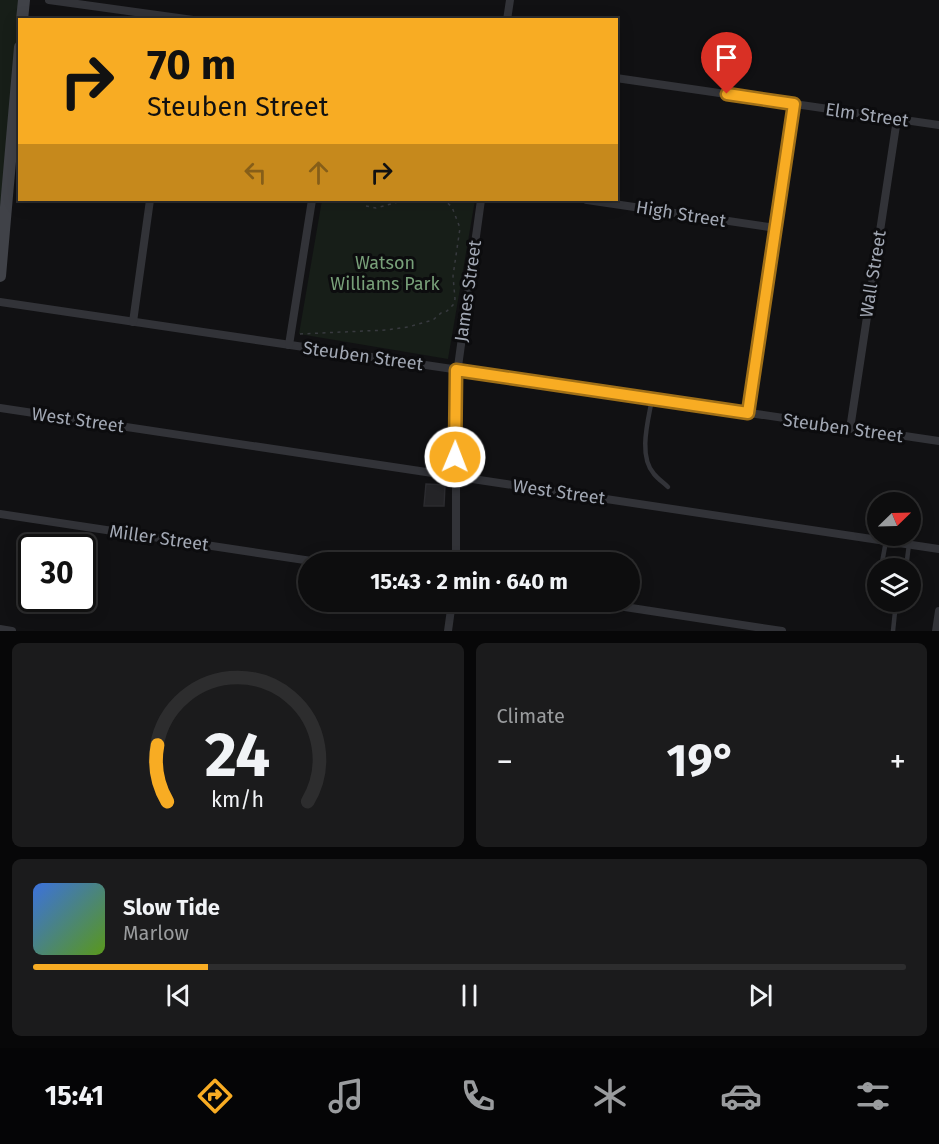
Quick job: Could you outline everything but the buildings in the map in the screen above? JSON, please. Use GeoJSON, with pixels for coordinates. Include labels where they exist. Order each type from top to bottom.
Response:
{"type":"FeatureCollection","features":[{"type":"Feature","properties":{"kind":"street"},"geometry":{"type":"LineString","coordinates":[[22,18],[24,0]]}},
{"type":"Feature","properties":{"kind":"street"},"geometry":{"type":"LineString","coordinates":[[49,0],[176,18]]}},
{"type":"Feature","properties":{"kind":"street"},"geometry":{"type":"LineString","coordinates":[[507,18],[510,0]]}},
{"type":"Feature","properties":{"kind":"street"},"geometry":{"type":"LineString","coordinates":[[0,276],[18,70]]}},
{"type":"Feature","properties":{"kind":"street","name":"Elm Street"},"geometry":{"type":"LineString","coordinates":[[618,78],[939,125]]}},
{"type":"Feature","properties":{"kind":"street"},"geometry":{"type":"LineString","coordinates":[[748,413],[794,104]]}},
{"type":"Feature","properties":{"kind":"street","name":"Wall Street"},"geometry":{"type":"LineString","coordinates":[[850,429],[897,119]]}},
{"type":"Feature","properties":{"kind":"street"},"geometry":{"type":"LineString","coordinates":[[133,322],[150,201]]}},
{"type":"Feature","properties":{"kind":"street"},"geometry":{"type":"LineString","coordinates":[[289,345],[312,201]]}},
{"type":"Feature","properties":{"kind":"street","name":"James Street"},"geometry":{"type":"LineString","coordinates":[[456,552],[456,370],[481,201]]}},
{"type":"Feature","properties":{"kind":"street","name":"High Street"},"geometry":{"type":"LineString","coordinates":[[594,201],[776,228]]}},
{"type":"Feature","properties":{"kind":"street","name":"Steuben Street"},"geometry":{"type":"LineString","coordinates":[[0,302],[939,441]]}},
{"type":"Feature","properties":{"kind":"street","name":"West Street"},"geometry":{"type":"LineString","coordinates":[[0,408],[867,538]]}},
{"type":"Feature","properties":{"kind":"street","name":"Miller Street"},"geometry":{"type":"LineString","coordinates":[[0,514],[298,559]]}},
{"type":"Feature","properties":{"kind":"street","name":"West Street"},"geometry":{"type":"LineString","coordinates":[[921,546],[939,549]]}},
{"type":"Feature","properties":{"kind":"street"},"geometry":{"type":"LineString","coordinates":[[640,609],[782,631]]}},
{"type":"Feature","properties":{"kind":"street"},"geometry":{"type":"LineString","coordinates":[[936,631],[939,611]]}},
{"type":"Feature","properties":{"kind":"street"},"geometry":{"type":"LineString","coordinates":[[448,631],[451,612]]}},
{"type":"Feature","properties":{"kind":"street"},"geometry":{"type":"LineString","coordinates":[[0,629],[12,631]]}},
{"type":"Feature","properties":{"kind":"lane"},"geometry":{"type":"LineString","coordinates":[[652,399],[647,431],[646,460],[653,474],[668,487]]}},
{"type":"Feature","properties":{"kind":"lane"},"geometry":{"type":"LineString","coordinates":[[893,631],[895,612]]}},
{"type":"Feature","properties":{"kind":"path"},"geometry":{"type":"LineString","coordinates":[[366,206],[376,208],[401,201]]}},
{"type":"Feature","properties":{"kind":"path"},"geometry":{"type":"LineString","coordinates":[[299,334],[397,329],[433,320],[447,311],[455,299],[453,276],[460,228],[452,207],[445,201]]}},
{"type":"Feature","properties":{"kind":"green space"},"geometry":{"type":"Polygon","coordinates":[[[0,0],[20,0],[18,18],[0,243],[0,0]]]}},
{"type":"Feature","properties":{"kind":"green space","name":"Watson Williams Park"},"geometry":{"type":"Polygon","coordinates":[[[322,201],[475,201],[448,359],[299,334],[322,201]]]}},
{"type":"Feature","properties":{"kind":"route"},"geometry":{"type":"LineString","coordinates":[[455,457],[456,370],[748,413],[794,104],[727,94]]}}]}
